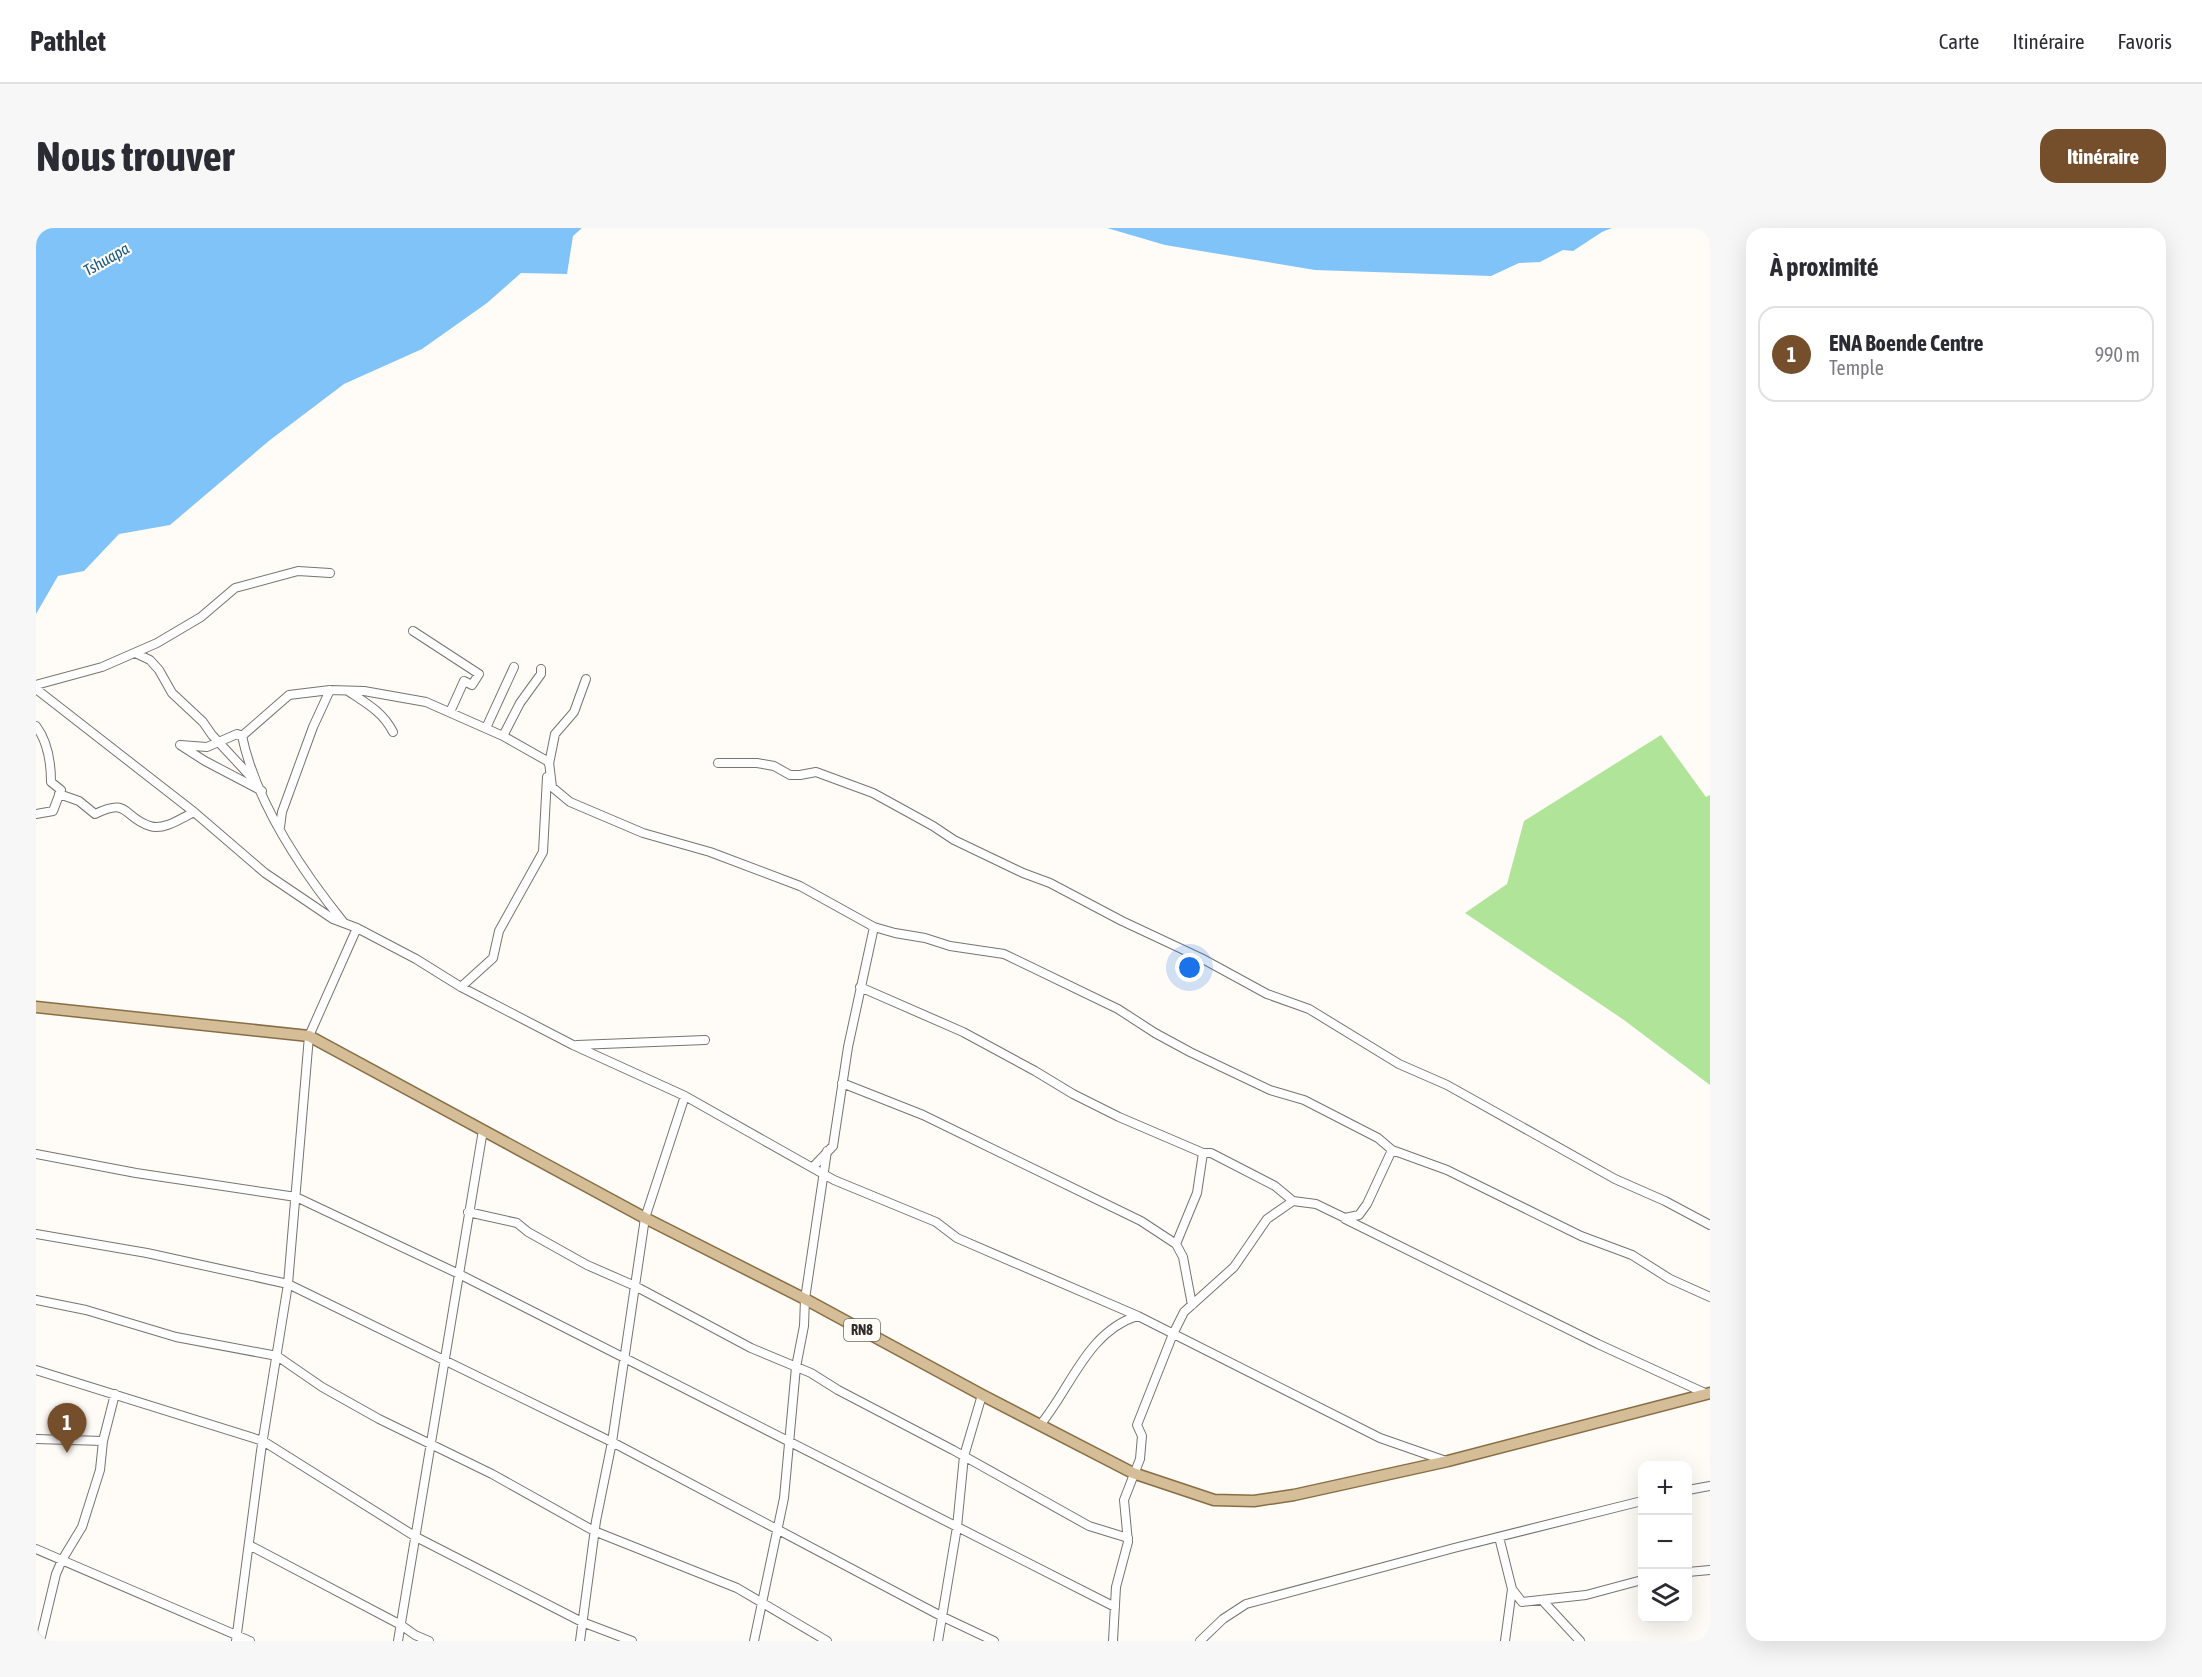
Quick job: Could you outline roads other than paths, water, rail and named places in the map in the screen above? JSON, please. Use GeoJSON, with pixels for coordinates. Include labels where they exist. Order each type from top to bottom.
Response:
{"type":"FeatureCollection","features":[{"type":"Feature","properties":{"kind":"main road","name":"RN8"},"geometry":{"type":"LineString","coordinates":[[36,1007],[309,1036],[645,1218],[805,1299],[982,1395],[1133,1473],[1214,1500],[1254,1501],[1294,1495],[1448,1461],[1708,1393]]}},
{"type":"Feature","properties":{"kind":"street"},"geometry":{"type":"LineString","coordinates":[[36,687],[102,667],[158,643],[201,617],[235,588],[279,574],[298,571],[330,573]]}},
{"type":"Feature","properties":{"kind":"street"},"geometry":{"type":"LineString","coordinates":[[413,632],[479,674],[472,686],[464,681],[450,712]]}},
{"type":"Feature","properties":{"kind":"street"},"geometry":{"type":"LineString","coordinates":[[135,653],[150,660],[159,670],[172,693],[203,722],[260,788]]}},
{"type":"Feature","properties":{"kind":"street"},"geometry":{"type":"LineString","coordinates":[[486,728],[514,667]]}},
{"type":"Feature","properties":{"kind":"street"},"geometry":{"type":"LineString","coordinates":[[504,736],[520,703],[541,674],[541,669]]}},
{"type":"Feature","properties":{"kind":"street"},"geometry":{"type":"LineString","coordinates":[[461,987],[493,958],[499,931],[543,852],[549,762],[555,735],[574,712],[586,679]]}},
{"type":"Feature","properties":{"kind":"street"},"geometry":{"type":"LineString","coordinates":[[36,687],[194,812],[265,873],[333,919],[357,928],[416,959],[461,987],[573,1045],[685,1096],[825,1174],[936,1222],[957,1238],[1138,1316],[1380,1438],[1448,1461]]}},
{"type":"Feature","properties":{"kind":"street"},"geometry":{"type":"LineString","coordinates":[[242,736],[288,695],[330,690],[364,691],[412,699],[450,712],[504,736],[549,762]]}},
{"type":"Feature","properties":{"kind":"street"},"geometry":{"type":"LineString","coordinates":[[280,828],[282,812],[313,727],[330,690]]}},
{"type":"Feature","properties":{"kind":"street"},"geometry":{"type":"LineString","coordinates":[[347,690],[378,711],[393,732]]}},
{"type":"Feature","properties":{"kind":"street"},"geometry":{"type":"LineString","coordinates":[[36,726],[42,734],[51,763],[51,782],[61,790],[53,811],[36,814]]}},
{"type":"Feature","properties":{"kind":"street"},"geometry":{"type":"LineString","coordinates":[[242,736],[237,734],[207,747],[180,745],[205,761],[260,788]]}},
{"type":"Feature","properties":{"kind":"street"},"geometry":{"type":"LineString","coordinates":[[242,736],[247,761],[280,828],[314,886],[344,923]]}},
{"type":"Feature","properties":{"kind":"street"},"geometry":{"type":"LineString","coordinates":[[549,762],[552,787],[570,802],[643,833],[710,852],[800,886],[874,927],[950,946],[1004,954],[1118,1009],[1190,1052],[1270,1090],[1304,1100],[1378,1138],[1392,1150],[1447,1170],[1581,1236],[1632,1255],[1670,1279],[1710,1297]]}},
{"type":"Feature","properties":{"kind":"street"},"geometry":{"type":"LineString","coordinates":[[718,763],[757,763],[774,766],[790,775],[816,771],[873,793],[954,840],[1023,873],[1050,882],[1267,994],[1309,1010],[1399,1064],[1447,1085],[1616,1179],[1710,1225]]}},
{"type":"Feature","properties":{"kind":"street"},"geometry":{"type":"LineString","coordinates":[[60,794],[79,801],[95,814],[109,807],[119,807],[150,826],[165,825],[194,812]]}},
{"type":"Feature","properties":{"kind":"street"},"geometry":{"type":"LineString","coordinates":[[813,1167],[833,1146],[842,1083],[874,927]]}},
{"type":"Feature","properties":{"kind":"street"},"geometry":{"type":"LineString","coordinates":[[237,1638],[263,1441],[288,1284],[309,1036],[357,928]]}},
{"type":"Feature","properties":{"kind":"street"},"geometry":{"type":"LineString","coordinates":[[860,987],[963,1032],[1106,1111],[1203,1152],[1211,1153],[1275,1186],[1293,1201],[1316,1204],[1598,1344],[1708,1393]]}},
{"type":"Feature","properties":{"kind":"street"},"geometry":{"type":"LineString","coordinates":[[573,1045],[705,1040]]}},
{"type":"Feature","properties":{"kind":"street"},"geometry":{"type":"LineString","coordinates":[[842,1083],[923,1115],[1141,1221],[1176,1245],[1183,1257],[1192,1305]]}},
{"type":"Feature","properties":{"kind":"street"},"geometry":{"type":"LineString","coordinates":[[580,1641],[594,1531],[612,1442],[645,1218],[685,1096]]}},
{"type":"Feature","properties":{"kind":"street"},"geometry":{"type":"LineString","coordinates":[[398,1641],[483,1130]]}},
{"type":"Feature","properties":{"kind":"street"},"geometry":{"type":"LineString","coordinates":[[1345,1218],[1359,1215],[1367,1204],[1392,1150]]}},
{"type":"Feature","properties":{"kind":"street"},"geometry":{"type":"LineString","coordinates":[[754,1641],[784,1498],[796,1367],[804,1326],[805,1299],[827,1151]]}},
{"type":"Feature","properties":{"kind":"street"},"geometry":{"type":"LineString","coordinates":[[1176,1245],[1197,1193],[1203,1152]]}},
{"type":"Feature","properties":{"kind":"street"},"geometry":{"type":"LineString","coordinates":[[36,1155],[136,1173],[296,1197],[459,1275],[1115,1607]]}},
{"type":"Feature","properties":{"kind":"street"},"geometry":{"type":"LineString","coordinates":[[1113,1641],[1116,1587],[1128,1538],[1124,1500],[1140,1459],[1142,1436],[1137,1425],[1173,1334],[1184,1312],[1234,1267],[1268,1219],[1293,1201]]}},
{"type":"Feature","properties":{"kind":"street"},"geometry":{"type":"LineString","coordinates":[[468,1212],[517,1223],[528,1232],[587,1265],[635,1286],[751,1348],[796,1367],[1089,1526],[1128,1538]]}},
{"type":"Feature","properties":{"kind":"street"},"geometry":{"type":"LineString","coordinates":[[36,1234],[147,1253],[288,1284],[612,1442],[941,1616],[994,1641]]}},
{"type":"Feature","properties":{"kind":"street"},"geometry":{"type":"LineString","coordinates":[[36,1300],[86,1310],[177,1337],[277,1356],[322,1387],[379,1419],[492,1474],[594,1531],[737,1588],[827,1641]]}},
{"type":"Feature","properties":{"kind":"street"},"geometry":{"type":"LineString","coordinates":[[1041,1425],[1053,1410],[1087,1353],[1105,1334],[1124,1321],[1138,1316]]}},
{"type":"Feature","properties":{"kind":"street"},"geometry":{"type":"LineString","coordinates":[[36,1370],[263,1441],[416,1537],[582,1622],[632,1641]]}},
{"type":"Feature","properties":{"kind":"street"},"geometry":{"type":"LineString","coordinates":[[39,1635],[56,1574],[82,1527],[100,1470],[103,1441],[116,1394]]}},
{"type":"Feature","properties":{"kind":"street"},"geometry":{"type":"LineString","coordinates":[[938,1641],[957,1527],[963,1456],[982,1395]]}},
{"type":"Feature","properties":{"kind":"street"},"geometry":{"type":"LineString","coordinates":[[36,1439],[103,1441]]}},
{"type":"Feature","properties":{"kind":"street"},"geometry":{"type":"LineString","coordinates":[[1692,1489],[1710,1486]]}},
{"type":"Feature","properties":{"kind":"street"},"geometry":{"type":"LineString","coordinates":[[1200,1641],[1223,1619],[1246,1604],[1638,1502]]}},
{"type":"Feature","properties":{"kind":"street"},"geometry":{"type":"LineString","coordinates":[[1499,1537],[1512,1589],[1506,1640]]}},
{"type":"Feature","properties":{"kind":"street"},"geometry":{"type":"LineString","coordinates":[[249,1545],[429,1641]]}},
{"type":"Feature","properties":{"kind":"street"},"geometry":{"type":"LineString","coordinates":[[36,1549],[237,1638],[250,1641]]}},
{"type":"Feature","properties":{"kind":"street"},"geometry":{"type":"LineString","coordinates":[[1692,1572],[1710,1570]]}},
{"type":"Feature","properties":{"kind":"street"},"geometry":{"type":"LineString","coordinates":[[1512,1589],[1522,1602],[1586,1595],[1638,1581]]}},
{"type":"Feature","properties":{"kind":"street"},"geometry":{"type":"LineString","coordinates":[[1542,1600],[1580,1641]]}},
{"type":"Feature","properties":{"kind":"water","name":"Tshuapa"},"geometry":{"type":"Polygon","coordinates":[[[36,228],[582,228],[573,236],[567,274],[521,273],[487,303],[422,349],[344,384],[270,440],[170,525],[119,534],[84,571],[58,576],[36,614],[36,228]]]}},
{"type":"Feature","properties":{"kind":"water"},"geometry":{"type":"Polygon","coordinates":[[[1107,228],[1612,228],[1573,251],[1563,250],[1540,262],[1519,263],[1491,276],[1315,270],[1165,245],[1107,228]]]}},
{"type":"Feature","properties":{"kind":"place","name":"ENA Boende Centre"},"geometry":{"type":"Point","coordinates":[67,1453]}}]}
